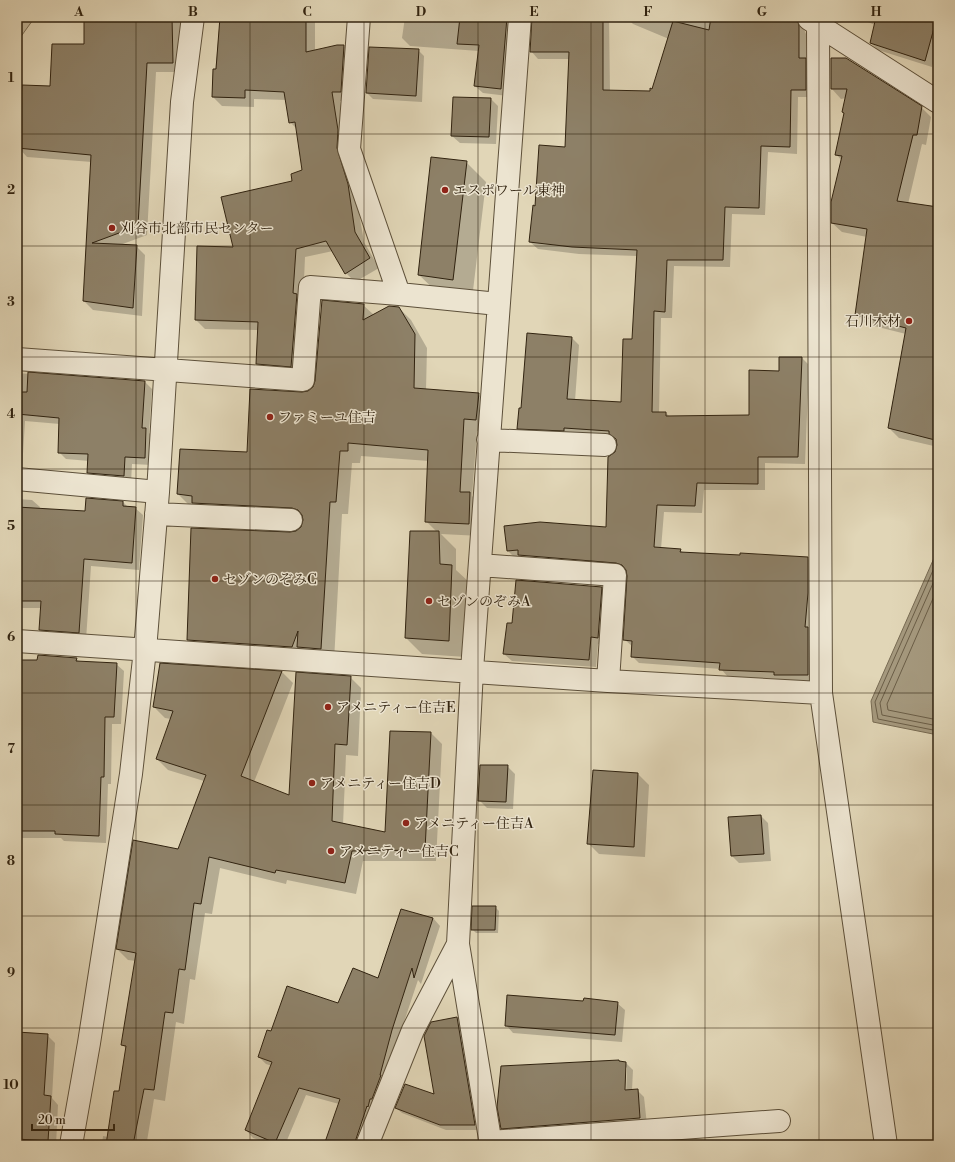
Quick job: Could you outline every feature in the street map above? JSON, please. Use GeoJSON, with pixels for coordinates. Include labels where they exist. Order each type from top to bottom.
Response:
{"type":"FeatureCollection","features":[{"type":"Feature","properties":{"kind":"street"},"geometry":{"type":"LineString","coordinates":[[71,1145],[89,1043],[131,774],[145,650],[158,492],[182,102],[193,17]]}},
{"type":"Feature","properties":{"kind":"street"},"geometry":{"type":"LineString","coordinates":[[359,17],[349,149],[399,294]]}},
{"type":"Feature","properties":{"kind":"street"},"geometry":{"type":"LineString","coordinates":[[520,17],[472,670],[458,944],[491,1144],[779,1121]]}},
{"type":"Feature","properties":{"kind":"street"},"geometry":{"type":"LineString","coordinates":[[812,21],[938,102]]}},
{"type":"Feature","properties":{"kind":"street"},"geometry":{"type":"LineString","coordinates":[[812,21],[821,693],[886,1145]]}},
{"type":"Feature","properties":{"kind":"street"},"geometry":{"type":"LineString","coordinates":[[17,359],[303,380],[310,288],[399,294],[498,304]]}},
{"type":"Feature","properties":{"kind":"street"},"geometry":{"type":"LineString","coordinates":[[488,440],[605,445]]}},
{"type":"Feature","properties":{"kind":"street"},"geometry":{"type":"LineString","coordinates":[[17,479],[158,492]]}},
{"type":"Feature","properties":{"kind":"street"},"geometry":{"type":"LineString","coordinates":[[156,514],[291,520]]}},
{"type":"Feature","properties":{"kind":"street"},"geometry":{"type":"LineString","coordinates":[[480,565],[615,575],[608,681]]}},
{"type":"Feature","properties":{"kind":"street"},"geometry":{"type":"LineString","coordinates":[[17,641],[472,670],[608,681],[821,693]]}},
{"type":"Feature","properties":{"kind":"street"},"geometry":{"type":"LineString","coordinates":[[367,1145],[413,1030],[458,944]]}},
{"type":"Feature","properties":{"kind":"shaded area"},"geometry":{"type":"Polygon","coordinates":[[[17,17],[35,17],[17,42],[17,17]]]}},
{"type":"Feature","properties":{"kind":"water"},"geometry":{"type":"Polygon","coordinates":[[[938,549],[938,735],[873,722],[871,701],[938,549]]]}},
{"type":"Feature","properties":{"kind":"building","name":"刈谷市北部市民センター"},"geometry":{"type":"Polygon","coordinates":[[[84,17],[172,17],[173,63],[147,63],[138,226],[92,243],[137,245],[133,308],[83,301],[91,155],[17,148],[22,85],[50,86],[52,44],[84,44],[84,17]]]}},
{"type":"Feature","properties":{"kind":"building"},"geometry":{"type":"Polygon","coordinates":[[[220,17],[306,17],[306,52],[337,45],[344,45],[341,92],[332,92],[338,130],[337,148],[348,184],[355,232],[370,258],[345,274],[326,241],[296,249],[293,293],[297,294],[291,367],[256,364],[258,322],[195,320],[197,246],[233,247],[221,197],[292,181],[291,174],[302,170],[295,122],[289,123],[284,92],[245,90],[245,98],[212,97],[213,69],[216,69],[220,17]]]}},
{"type":"Feature","properties":{"kind":"building"},"geometry":{"type":"Polygon","coordinates":[[[460,17],[507,17],[501,89],[474,86],[479,45],[457,44],[460,17]]]}},
{"type":"Feature","properties":{"kind":"building"},"geometry":{"type":"Polygon","coordinates":[[[532,17],[603,17],[603,90],[650,91],[650,88],[652,89],[673,21],[709,30],[711,17],[797,17],[799,26],[799,58],[806,58],[806,90],[791,90],[790,147],[761,146],[759,208],[725,207],[723,260],[667,260],[665,312],[654,311],[652,412],[666,412],[666,416],[749,415],[749,370],[779,371],[779,357],[802,357],[798,457],[758,457],[758,484],[697,483],[695,506],[657,505],[654,547],[681,549],[680,552],[740,555],[740,553],[808,557],[808,593],[805,627],[808,627],[808,675],[774,675],[774,672],[719,670],[720,663],[631,657],[632,641],[623,640],[627,576],[626,570],[622,565],[616,563],[518,555],[518,550],[507,551],[504,526],[540,522],[606,527],[608,457],[615,452],[617,445],[616,439],[609,434],[609,431],[564,428],[564,431],[517,429],[519,408],[521,408],[527,333],[572,337],[567,399],[621,402],[623,339],[632,339],[637,250],[572,247],[529,242],[533,205],[535,206],[539,145],[565,147],[569,52],[530,52],[532,17]]]}},
{"type":"Feature","properties":{"kind":"building"},"geometry":{"type":"Polygon","coordinates":[[[876,17],[937,17],[925,61],[870,43],[876,17]]]}},
{"type":"Feature","properties":{"kind":"building"},"geometry":{"type":"Polygon","coordinates":[[[369,47],[419,49],[416,96],[366,93],[369,47]]]}},
{"type":"Feature","properties":{"kind":"building"},"geometry":{"type":"Polygon","coordinates":[[[831,58],[846,58],[922,106],[917,135],[913,135],[897,201],[938,207],[938,423],[935,440],[888,428],[906,328],[855,315],[867,229],[831,223],[831,202],[842,156],[835,155],[844,113],[842,112],[847,89],[831,89],[831,58]]]}},
{"type":"Feature","properties":{"kind":"building"},"geometry":{"type":"Polygon","coordinates":[[[453,97],[491,98],[489,137],[451,136],[453,97]]]}},
{"type":"Feature","properties":{"kind":"building"},"geometry":{"type":"Polygon","coordinates":[[[431,157],[467,161],[453,280],[418,275],[431,157]]]}},
{"type":"Feature","properties":{"kind":"building"},"geometry":{"type":"Polygon","coordinates":[[[322,300],[364,304],[363,320],[389,306],[399,307],[415,334],[414,388],[479,393],[476,420],[464,419],[460,492],[470,492],[469,524],[425,522],[428,450],[348,443],[348,451],[340,451],[336,502],[330,502],[321,649],[297,647],[298,631],[292,647],[187,640],[191,528],[290,532],[296,531],[301,527],[303,520],[302,515],[298,510],[292,508],[192,503],[192,496],[177,494],[180,449],[247,452],[250,389],[302,392],[308,391],[313,387],[315,381],[322,300]]]}},
{"type":"Feature","properties":{"kind":"building"},"geometry":{"type":"Polygon","coordinates":[[[28,372],[145,381],[142,428],[146,428],[145,458],[125,457],[124,476],[87,473],[88,454],[58,453],[59,418],[17,414],[17,392],[27,392],[28,372]]]}},
{"type":"Feature","properties":{"kind":"building"},"geometry":{"type":"Polygon","coordinates":[[[86,498],[123,501],[123,506],[136,507],[132,563],[84,559],[79,633],[39,630],[41,601],[17,601],[17,507],[85,511],[86,498]]]}},
{"type":"Feature","properties":{"kind":"building","name":"セゾンのぞみA"},"geometry":{"type":"Polygon","coordinates":[[[410,531],[439,531],[440,564],[452,565],[449,641],[405,638],[410,531]]]}},
{"type":"Feature","properties":{"kind":"building"},"geometry":{"type":"Polygon","coordinates":[[[516,580],[602,587],[598,638],[591,637],[589,660],[503,654],[507,623],[512,623],[516,580]]]}},
{"type":"Feature","properties":{"kind":"building"},"geometry":{"type":"Polygon","coordinates":[[[38,655],[77,658],[76,661],[117,663],[114,717],[105,717],[104,777],[101,777],[99,836],[55,834],[55,831],[17,831],[17,660],[37,660],[38,655]]]}},
{"type":"Feature","properties":{"kind":"building"},"geometry":{"type":"Polygon","coordinates":[[[160,663],[282,671],[241,776],[289,795],[296,672],[351,676],[347,745],[335,744],[332,821],[385,832],[390,731],[431,732],[425,850],[352,851],[345,883],[276,870],[275,873],[209,857],[201,904],[194,903],[185,970],[179,969],[173,1013],[165,1012],[154,1090],[144,1089],[133,1145],[106,1145],[114,1091],[119,1091],[126,1046],[121,1045],[136,953],[116,949],[133,840],[178,849],[206,775],[156,759],[173,711],[153,707],[160,663]]]}},
{"type":"Feature","properties":{"kind":"building"},"geometry":{"type":"Polygon","coordinates":[[[480,765],[508,765],[506,802],[478,801],[480,765]]]}},
{"type":"Feature","properties":{"kind":"building"},"geometry":{"type":"Polygon","coordinates":[[[593,770],[638,773],[634,847],[587,844],[593,770]]]}},
{"type":"Feature","properties":{"kind":"building"},"geometry":{"type":"Polygon","coordinates":[[[761,815],[764,854],[731,856],[728,817],[761,815]]]}},
{"type":"Feature","properties":{"kind":"building"},"geometry":{"type":"Polygon","coordinates":[[[472,906],[496,906],[495,930],[471,930],[472,906]]]}},
{"type":"Feature","properties":{"kind":"building"},"geometry":{"type":"Polygon","coordinates":[[[401,909],[433,918],[414,978],[412,968],[392,1030],[381,1075],[372,1099],[370,1099],[368,1107],[367,1106],[354,1145],[324,1145],[340,1099],[299,1088],[275,1143],[245,1130],[272,1062],[258,1057],[267,1030],[271,1031],[287,986],[338,1003],[353,968],[378,978],[401,909]]]}},
{"type":"Feature","properties":{"kind":"building"},"geometry":{"type":"Polygon","coordinates":[[[507,995],[583,1001],[584,998],[618,1002],[615,1035],[505,1026],[507,995]]]}},
{"type":"Feature","properties":{"kind":"building"},"geometry":{"type":"Polygon","coordinates":[[[457,1017],[475,1125],[440,1125],[395,1108],[405,1084],[434,1094],[424,1036],[431,1022],[457,1017]]]}},
{"type":"Feature","properties":{"kind":"building"},"geometry":{"type":"Polygon","coordinates":[[[17,1032],[48,1034],[44,1095],[51,1096],[48,1141],[17,1139],[17,1032]]]}},
{"type":"Feature","properties":{"kind":"building"},"geometry":{"type":"Polygon","coordinates":[[[619,1060],[626,1062],[625,1090],[638,1089],[640,1118],[501,1129],[497,1107],[501,1066],[619,1060]]]}},
{"type":"Feature","properties":{"kind":"place","name":"エスポワール東神"},"geometry":{"type":"Point","coordinates":[445,190]}},
{"type":"Feature","properties":{"kind":"place","name":"刈谷市北部市民センター"},"geometry":{"type":"Point","coordinates":[112,228]}},
{"type":"Feature","properties":{"kind":"place","name":"石川木材"},"geometry":{"type":"Point","coordinates":[909,321]}},
{"type":"Feature","properties":{"kind":"place","name":"ファミーユ住吉"},"geometry":{"type":"Point","coordinates":[270,417]}},
{"type":"Feature","properties":{"kind":"place","name":"セゾンのぞみC"},"geometry":{"type":"Point","coordinates":[215,579]}},
{"type":"Feature","properties":{"kind":"place","name":"セゾンのぞみA"},"geometry":{"type":"Point","coordinates":[429,601]}},
{"type":"Feature","properties":{"kind":"place","name":"アメニティー住吉E"},"geometry":{"type":"Point","coordinates":[328,707]}},
{"type":"Feature","properties":{"kind":"place","name":"アメニティー住吉D"},"geometry":{"type":"Point","coordinates":[312,783]}},
{"type":"Feature","properties":{"kind":"place","name":"アメニティー住吉A"},"geometry":{"type":"Point","coordinates":[406,823]}},
{"type":"Feature","properties":{"kind":"place","name":"アメニティー住吉C"},"geometry":{"type":"Point","coordinates":[331,851]}}]}
